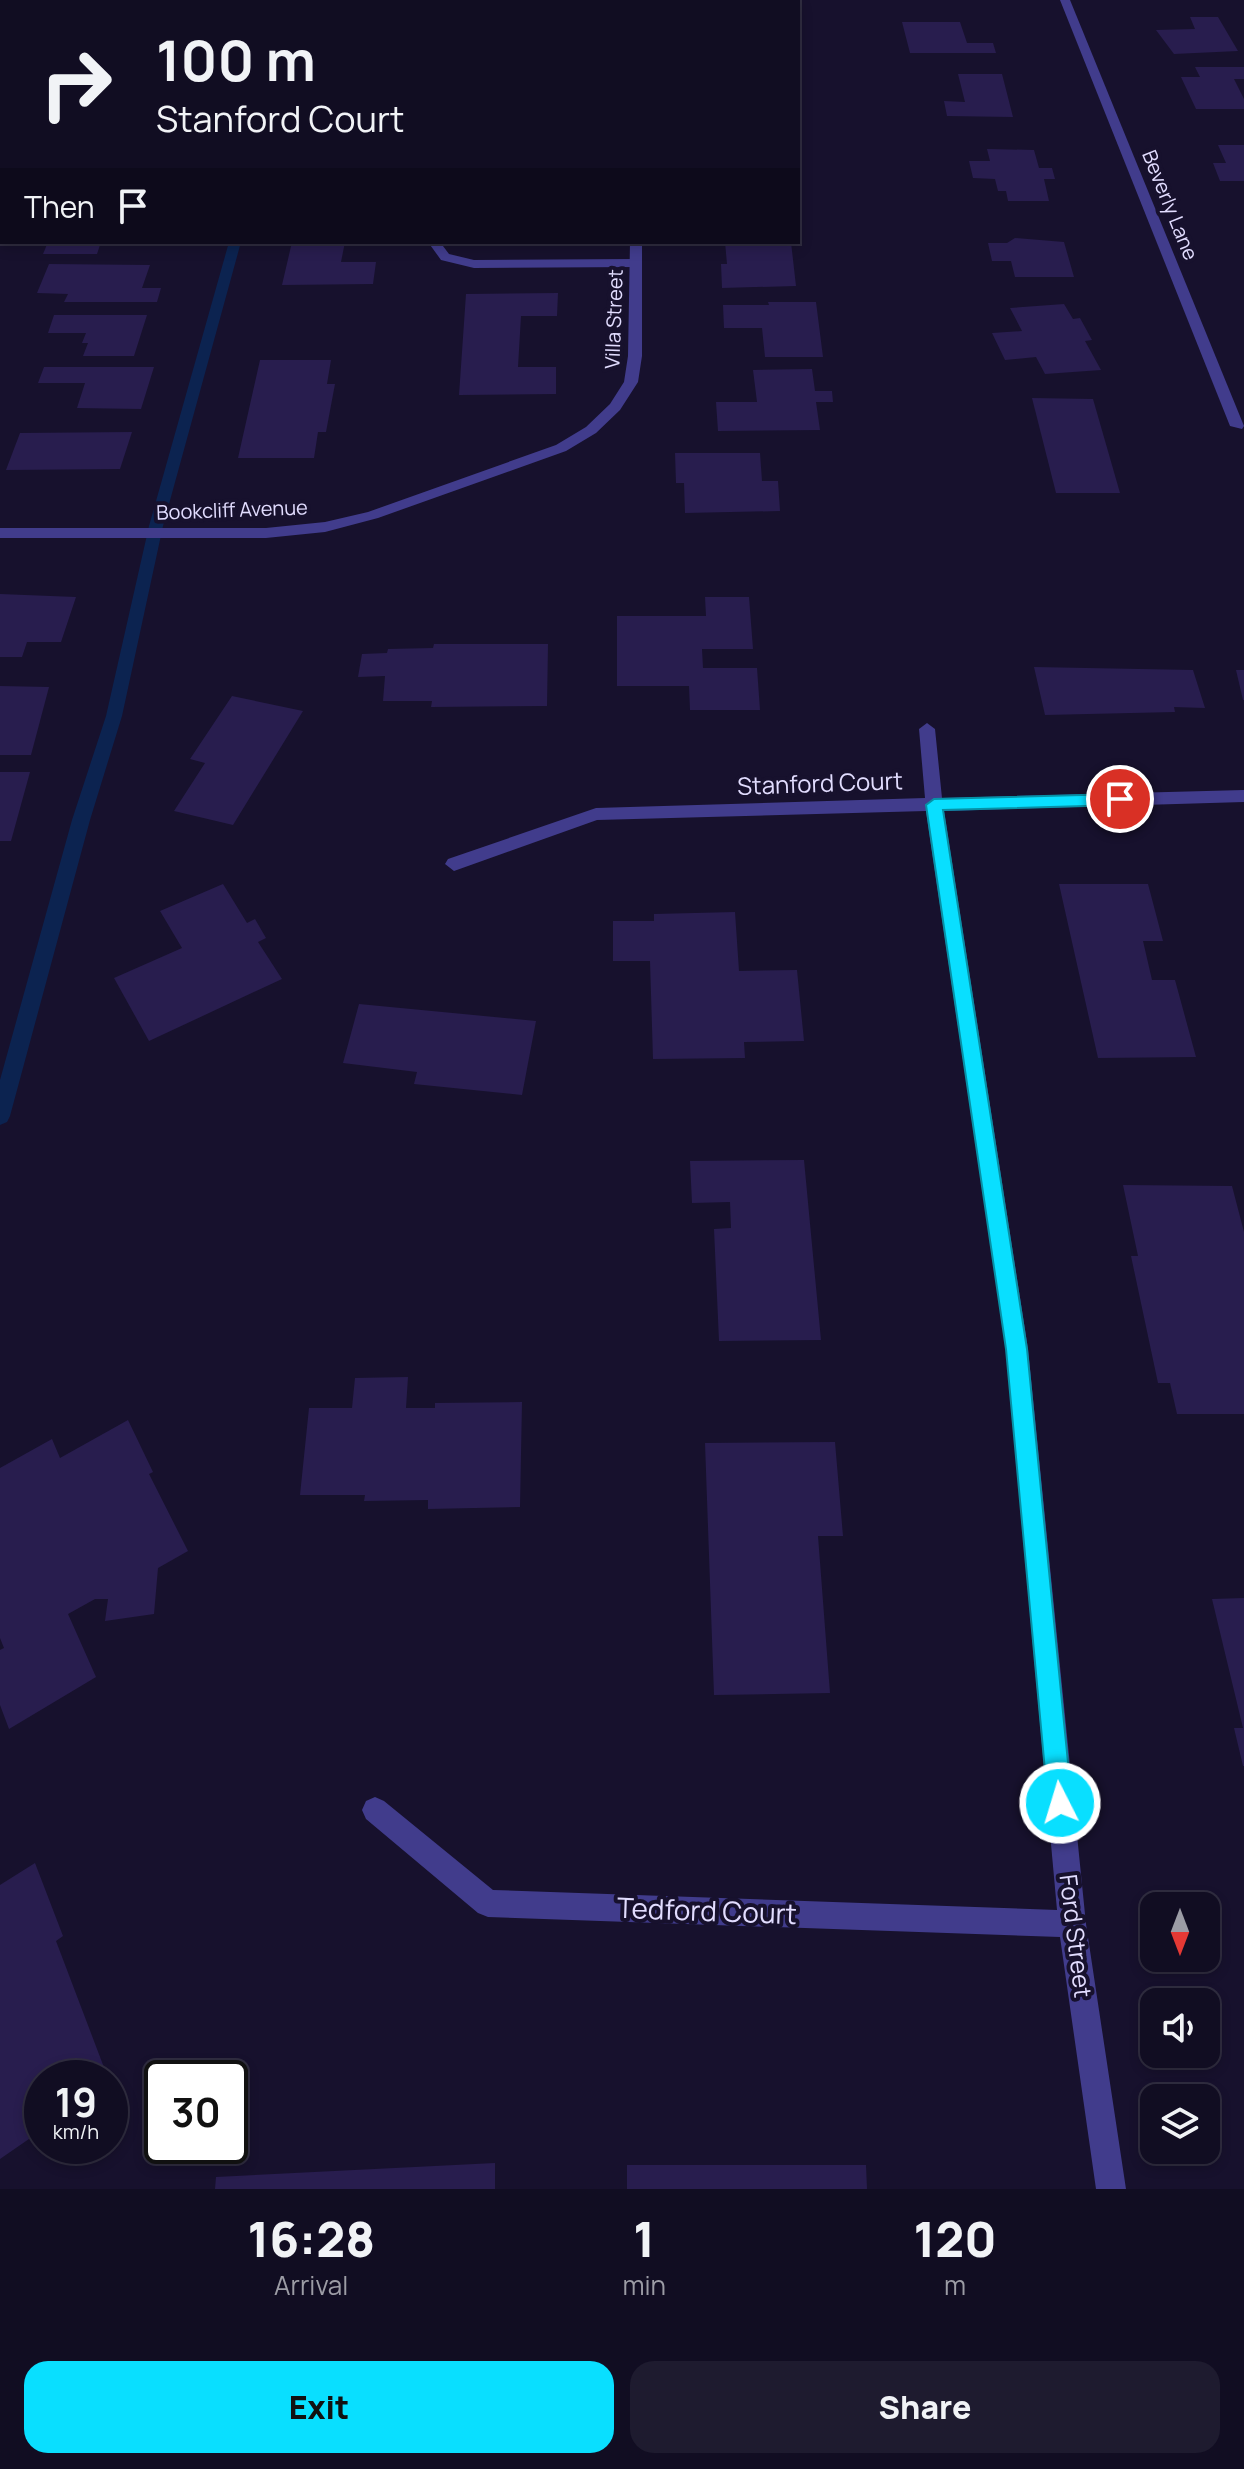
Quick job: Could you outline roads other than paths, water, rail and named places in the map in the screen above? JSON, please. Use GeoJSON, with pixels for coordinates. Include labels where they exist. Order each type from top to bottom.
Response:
{"type":"FeatureCollection","features":[{"type":"Feature","properties":{"kind":"street","name":"Beverly Lane"},"geometry":{"type":"LineString","coordinates":[[1065,0],[1237,426]]}},
{"type":"Feature","properties":{"kind":"street"},"geometry":{"type":"LineString","coordinates":[[435,244],[445,257],[474,264],[636,263]]}},
{"type":"Feature","properties":{"kind":"street","name":"Villa Street"},"geometry":{"type":"LineString","coordinates":[[591,430],[615,407],[631,382],[635,356],[636,244]]}},
{"type":"Feature","properties":{"kind":"street","name":"Bookcliff Avenue"},"geometry":{"type":"LineString","coordinates":[[0,533],[266,533],[325,527],[373,515],[561,448],[591,430]]}},
{"type":"Feature","properties":{"kind":"street","name":"Ford Street"},"geometry":{"type":"LineString","coordinates":[[927,729],[934,805],[1017,1349],[1072,1924],[1111,2189]]}},
{"type":"Feature","properties":{"kind":"street","name":"Stanford Court"},"geometry":{"type":"LineString","coordinates":[[454,864],[596,814],[1244,796]]}},
{"type":"Feature","properties":{"kind":"street","name":"Tedford Court"},"geometry":{"type":"LineString","coordinates":[[375,1810],[488,1903],[1072,1924]]}},
{"type":"Feature","properties":{"kind":"waterway"},"geometry":{"type":"LineString","coordinates":[[0,1116],[81,820],[114,716],[156,526],[234,244]]}}]}
